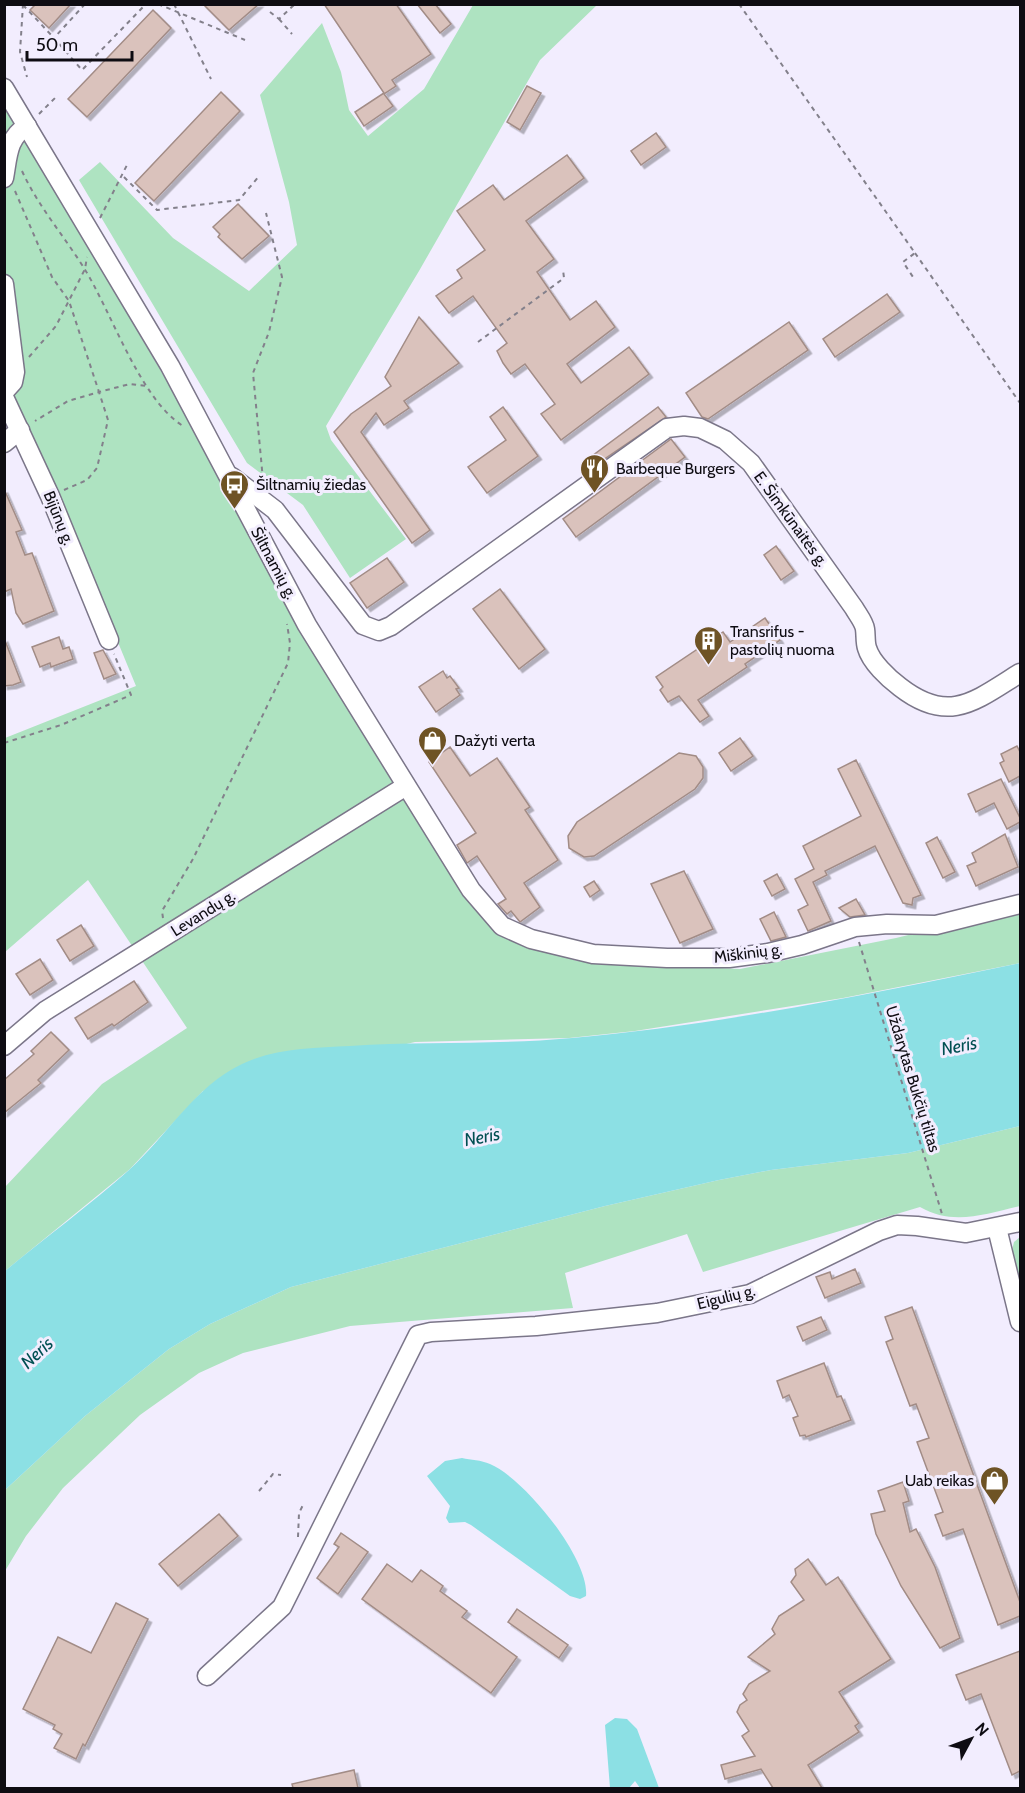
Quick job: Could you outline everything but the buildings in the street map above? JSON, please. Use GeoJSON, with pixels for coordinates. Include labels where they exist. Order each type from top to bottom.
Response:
{"type":"FeatureCollection","features":[{"type":"Feature","properties":{"kind":"street","name":"Šiltnamių g."},"geometry":{"type":"LineString","coordinates":[[4,88],[92,233],[207,436],[303,618],[483,906]]}},
{"type":"Feature","properties":{"kind":"street"},"geometry":{"type":"LineString","coordinates":[[5,175],[10,144],[15,135],[27,126]]}},
{"type":"Feature","properties":{"kind":"street"},"geometry":{"type":"LineString","coordinates":[[4,284],[15,372],[13,382],[4,392]]}},
{"type":"Feature","properties":{"kind":"street","name":"Bijūnų g."},"geometry":{"type":"LineString","coordinates":[[4,397],[50,496],[109,640]]}},
{"type":"Feature","properties":{"kind":"street","name":"E. Šimkūnaitės g."},"geometry":{"type":"LineString","coordinates":[[267,502],[363,626],[379,631],[390,626],[511,541],[667,428],[700,428],[725,440],[751,463],[854,609],[865,627],[867,648],[880,667],[912,697],[925,704],[954,707],[968,703],[1020,673]]}},
{"type":"Feature","properties":{"kind":"street"},"geometry":{"type":"LineString","coordinates":[[4,443],[20,430]]}},
{"type":"Feature","properties":{"kind":"street"},"geometry":{"type":"LineString","coordinates":[[229,475],[267,502]]}},
{"type":"Feature","properties":{"kind":"street","name":"Levandų g."},"geometry":{"type":"LineString","coordinates":[[4,1046],[45,1011],[406,786]]}},
{"type":"Feature","properties":{"kind":"street","name":"Miškinių g."},"geometry":{"type":"LineString","coordinates":[[483,906],[502,926],[553,946],[593,954],[729,958],[802,945],[855,927],[886,924],[936,925],[1020,904]]}},
{"type":"Feature","properties":{"kind":"street","name":"Eigulių g."},"geometry":{"type":"LineString","coordinates":[[207,1676],[282,1607],[418,1335],[430,1332],[536,1326],[657,1313],[750,1294],[879,1231],[897,1225],[966,1233],[1020,1222]]}},
{"type":"Feature","properties":{"kind":"street"},"geometry":{"type":"LineString","coordinates":[[997,1228],[1020,1322]]}},
{"type":"Feature","properties":{"kind":"path"},"geometry":{"type":"LineString","coordinates":[[54,38],[85,4]]}},
{"type":"Feature","properties":{"kind":"path"},"geometry":{"type":"LineString","coordinates":[[23,5],[82,70],[146,4]]}},
{"type":"Feature","properties":{"kind":"path"},"geometry":{"type":"LineString","coordinates":[[174,4],[211,79]]}},
{"type":"Feature","properties":{"kind":"path"},"geometry":{"type":"LineString","coordinates":[[279,19],[295,4]]}},
{"type":"Feature","properties":{"kind":"path"},"geometry":{"type":"LineString","coordinates":[[739,4],[1020,403]]}},
{"type":"Feature","properties":{"kind":"path"},"geometry":{"type":"LineString","coordinates":[[23,5],[20,52],[27,76]]}},
{"type":"Feature","properties":{"kind":"path"},"geometry":{"type":"LineString","coordinates":[[159,5],[245,40]]}},
{"type":"Feature","properties":{"kind":"path"},"geometry":{"type":"LineString","coordinates":[[270,12],[292,34]]}},
{"type":"Feature","properties":{"kind":"path"},"geometry":{"type":"LineString","coordinates":[[27,126],[56,97]]}},
{"type":"Feature","properties":{"kind":"path"},"geometry":{"type":"LineString","coordinates":[[10,144],[28,184],[85,269],[147,386],[163,410],[181,424],[207,436]]}},
{"type":"Feature","properties":{"kind":"path"},"geometry":{"type":"LineString","coordinates":[[15,372],[56,326],[85,269],[92,233],[123,177],[127,165]]}},
{"type":"Feature","properties":{"kind":"path"},"geometry":{"type":"LineString","coordinates":[[5,175],[52,277],[69,301],[108,420],[97,468],[87,480],[50,496]]}},
{"type":"Feature","properties":{"kind":"path"},"geometry":{"type":"LineString","coordinates":[[123,177],[157,210],[239,200],[260,175]]}},
{"type":"Feature","properties":{"kind":"path"},"geometry":{"type":"LineString","coordinates":[[266,213],[282,277],[269,332],[253,373],[260,430],[263,488],[267,502]]}},
{"type":"Feature","properties":{"kind":"path"},"geometry":{"type":"LineString","coordinates":[[915,252],[903,262],[915,280]]}},
{"type":"Feature","properties":{"kind":"path"},"geometry":{"type":"LineString","coordinates":[[478,342],[564,278],[563,270]]}},
{"type":"Feature","properties":{"kind":"path"},"geometry":{"type":"LineString","coordinates":[[20,430],[68,401],[130,384],[147,386]]}},
{"type":"Feature","properties":{"kind":"path"},"geometry":{"type":"LineString","coordinates":[[168,934],[162,911],[193,859],[288,663],[290,643],[287,622]]}},
{"type":"Feature","properties":{"kind":"path"},"geometry":{"type":"LineString","coordinates":[[4,743],[61,725],[131,696],[109,640]]}},
{"type":"Feature","properties":{"kind":"path","name":"Uždarytas Bukčių tiltas"},"geometry":{"type":"LineString","coordinates":[[862,955],[941,1211]]}},
{"type":"Feature","properties":{"kind":"path"},"geometry":{"type":"LineString","coordinates":[[259,1491],[273,1474],[281,1475]]}},
{"type":"Feature","properties":{"kind":"path"},"geometry":{"type":"LineString","coordinates":[[298,1537],[299,1513],[303,1505]]}},
{"type":"Feature","properties":{"kind":"shaded area"},"geometry":{"type":"Polygon","coordinates":[[[473,5],[597,5],[540,60],[419,271],[326,426],[331,440],[406,539],[350,578],[303,505],[247,463],[79,180],[100,162],[173,238],[249,291],[297,245],[289,202],[260,95],[322,23],[341,72],[349,110],[368,136],[424,89],[473,5]]]}},
{"type":"Feature","properties":{"kind":"shaded area"},"geometry":{"type":"Polygon","coordinates":[[[4,103],[182,407],[231,503],[298,623],[444,859],[534,947],[577,961],[740,969],[896,938],[1020,908],[1020,963],[843,998],[635,1031],[569,1038],[415,1042],[203,1091],[130,1169],[5,1271],[5,1187],[102,1084],[187,1028],[88,880],[5,952],[5,738],[136,686],[35,441],[5,388],[4,103]]]}},
{"type":"Feature","properties":{"kind":"shaded area"},"geometry":{"type":"Polygon","coordinates":[[[1020,1126],[1020,1206],[969,1217],[945,1216],[920,1207],[703,1272],[687,1234],[565,1273],[573,1308],[350,1326],[243,1353],[199,1373],[140,1415],[63,1488],[26,1536],[5,1571],[5,1490],[85,1416],[169,1349],[210,1324],[291,1287],[605,1206],[719,1180],[771,1170],[908,1153],[1020,1126]]]}},
{"type":"Feature","properties":{"kind":"shaded area"},"geometry":{"type":"Polygon","coordinates":[[[1020,1237],[1020,1281],[1012,1250],[1014,1242],[1020,1237]]]}},
{"type":"Feature","properties":{"kind":"water","name":"Neris"},"geometry":{"type":"Polygon","coordinates":[[[1020,963],[1020,1126],[908,1153],[771,1170],[719,1180],[605,1206],[291,1287],[210,1324],[169,1349],[85,1416],[5,1490],[5,1271],[129,1170],[196,1098],[225,1073],[242,1064],[268,1055],[309,1048],[545,1040],[684,1025],[854,996],[1020,963]]]}},
{"type":"Feature","properties":{"kind":"water"},"geometry":{"type":"Polygon","coordinates":[[[462,1458],[490,1464],[504,1472],[536,1502],[552,1521],[577,1562],[584,1580],[586,1596],[580,1599],[570,1596],[471,1525],[465,1522],[449,1523],[446,1518],[450,1506],[427,1476],[445,1461],[462,1458]]]}},
{"type":"Feature","properties":{"kind":"water"},"geometry":{"type":"Polygon","coordinates":[[[615,1718],[627,1719],[637,1729],[659,1788],[640,1788],[635,1781],[629,1788],[610,1788],[605,1725],[615,1718]]]}},
{"type":"Feature","properties":{"kind":"place","name":"Barbeque Burgers"},"geometry":{"type":"Point","coordinates":[595,494]}},
{"type":"Feature","properties":{"kind":"place","name":"Šiltnamių žiedas"},"geometry":{"type":"Point","coordinates":[235,510]}},
{"type":"Feature","properties":{"kind":"place","name":"Transrifus - pastolių nuoma"},"geometry":{"type":"Point","coordinates":[709,666]}},
{"type":"Feature","properties":{"kind":"place","name":"Dažyti verta"},"geometry":{"type":"Point","coordinates":[433,766]}},
{"type":"Feature","properties":{"kind":"place","name":"Uab reikas"},"geometry":{"type":"Point","coordinates":[995,1506]}}]}
